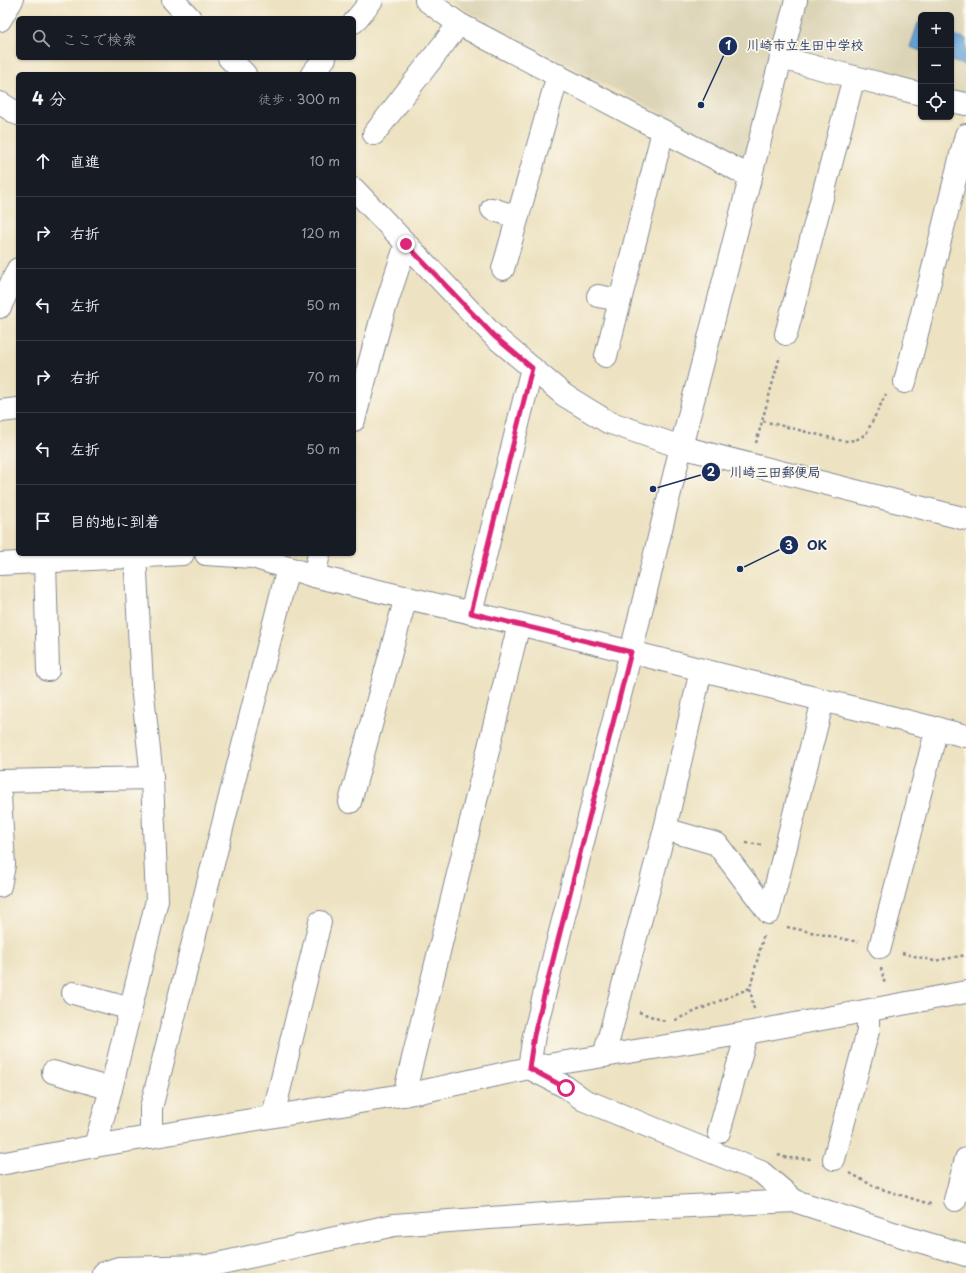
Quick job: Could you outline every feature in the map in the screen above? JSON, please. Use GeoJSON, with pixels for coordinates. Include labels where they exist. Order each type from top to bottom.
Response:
{"type":"FeatureCollection","features":[{"type":"Feature","properties":{"kind":"street"},"geometry":{"type":"LineString","coordinates":[[0,20],[12,0]]}},
{"type":"Feature","properties":{"kind":"street"},"geometry":{"type":"LineString","coordinates":[[173,0],[188,16]]}},
{"type":"Feature","properties":{"kind":"street"},"geometry":{"type":"LineString","coordinates":[[356,20],[372,0]]}},
{"type":"Feature","properties":{"kind":"street"},"geometry":{"type":"LineString","coordinates":[[426,0],[459,24],[751,177]]}},
{"type":"Feature","properties":{"kind":"street"},"geometry":{"type":"LineString","coordinates":[[529,1068],[534,1035],[631,652],[681,447],[796,0]]}},
{"type":"Feature","properties":{"kind":"street"},"geometry":{"type":"LineString","coordinates":[[374,134],[459,24]]}},
{"type":"Feature","properties":{"kind":"street"},"geometry":{"type":"LineString","coordinates":[[781,58],[918,93]]}},
{"type":"Feature","properties":{"kind":"street"},"geometry":{"type":"LineString","coordinates":[[231,60],[243,72]]}},
{"type":"Feature","properties":{"kind":"street"},"geometry":{"type":"LineString","coordinates":[[314,72],[323,60]]}},
{"type":"Feature","properties":{"kind":"street"},"geometry":{"type":"LineString","coordinates":[[502,268],[558,75]]}},
{"type":"Feature","properties":{"kind":"street"},"geometry":{"type":"LineString","coordinates":[[786,334],[854,78]]}},
{"type":"Feature","properties":{"kind":"street"},"geometry":{"type":"LineString","coordinates":[[954,102],[966,104]]}},
{"type":"Feature","properties":{"kind":"street"},"geometry":{"type":"LineString","coordinates":[[0,103],[16,113]]}},
{"type":"Feature","properties":{"kind":"street"},"geometry":{"type":"LineString","coordinates":[[606,356],[663,131]]}},
{"type":"Feature","properties":{"kind":"street"},"geometry":{"type":"LineString","coordinates":[[897,385],[966,136]]}},
{"type":"Feature","properties":{"kind":"street"},"geometry":{"type":"LineString","coordinates":[[356,191],[494,336],[564,395],[608,422],[681,447],[966,519]]}},
{"type":"Feature","properties":{"kind":"street"},"geometry":{"type":"LineString","coordinates":[[492,209],[517,216]]}},
{"type":"Feature","properties":{"kind":"street"},"geometry":{"type":"LineString","coordinates":[[356,413],[381,320],[406,244]]}},
{"type":"Feature","properties":{"kind":"street"},"geometry":{"type":"LineString","coordinates":[[0,307],[16,273]]}},
{"type":"Feature","properties":{"kind":"street"},"geometry":{"type":"LineString","coordinates":[[598,296],[620,300]]}},
{"type":"Feature","properties":{"kind":"street"},"geometry":{"type":"LineString","coordinates":[[471,613],[532,368]]}},
{"type":"Feature","properties":{"kind":"street"},"geometry":{"type":"LineString","coordinates":[[0,411],[16,409]]}},
{"type":"Feature","properties":{"kind":"street"},"geometry":{"type":"LineString","coordinates":[[0,564],[135,556],[142,686],[152,778],[157,900],[111,1089],[95,1146]]}},
{"type":"Feature","properties":{"kind":"street"},"geometry":{"type":"LineString","coordinates":[[237,556],[253,557],[314,576],[519,624],[966,736]]}},
{"type":"Feature","properties":{"kind":"street"},"geometry":{"type":"LineString","coordinates":[[314,576],[319,556]]}},
{"type":"Feature","properties":{"kind":"street"},"geometry":{"type":"LineString","coordinates":[[45,561],[48,670]]}},
{"type":"Feature","properties":{"kind":"street"},"geometry":{"type":"LineString","coordinates":[[151,1137],[151,1108],[288,568]]}},
{"type":"Feature","properties":{"kind":"street"},"geometry":{"type":"LineString","coordinates":[[350,802],[406,598]]}},
{"type":"Feature","properties":{"kind":"street"},"geometry":{"type":"LineString","coordinates":[[404,1095],[519,624]]}},
{"type":"Feature","properties":{"kind":"street"},"geometry":{"type":"LineString","coordinates":[[604,1056],[665,828],[701,670]]}},
{"type":"Feature","properties":{"kind":"street"},"geometry":{"type":"LineString","coordinates":[[769,912],[822,700]]}},
{"type":"Feature","properties":{"kind":"street"},"geometry":{"type":"LineString","coordinates":[[880,947],[937,728]]}},
{"type":"Feature","properties":{"kind":"street"},"geometry":{"type":"LineString","coordinates":[[0,781],[152,778]]}},
{"type":"Feature","properties":{"kind":"street"},"geometry":{"type":"LineString","coordinates":[[0,796],[4,865],[0,886]]}},
{"type":"Feature","properties":{"kind":"street"},"geometry":{"type":"LineString","coordinates":[[665,828],[718,844],[769,912]]}},
{"type":"Feature","properties":{"kind":"street"},"geometry":{"type":"LineString","coordinates":[[273,1116],[320,922]]}},
{"type":"Feature","properties":{"kind":"street"},"geometry":{"type":"LineString","coordinates":[[0,1164],[95,1146],[404,1095],[529,1068],[752,1032],[966,992]]}},
{"type":"Feature","properties":{"kind":"street"},"geometry":{"type":"LineString","coordinates":[[73,993],[131,1009]]}},
{"type":"Feature","properties":{"kind":"street"},"geometry":{"type":"LineString","coordinates":[[834,1159],[868,1031],[868,1011]]}},
{"type":"Feature","properties":{"kind":"street"},"geometry":{"type":"LineString","coordinates":[[719,1132],[752,1032]]}},
{"type":"Feature","properties":{"kind":"street"},"geometry":{"type":"LineString","coordinates":[[529,1068],[566,1088],[584,1100],[760,1172],[796,1201],[905,1237],[966,1255]]}},
{"type":"Feature","properties":{"kind":"street"},"geometry":{"type":"LineString","coordinates":[[53,1072],[111,1089]]}},
{"type":"Feature","properties":{"kind":"street"},"geometry":{"type":"LineString","coordinates":[[955,1200],[966,1159]]}},
{"type":"Feature","properties":{"kind":"street"},"geometry":{"type":"LineString","coordinates":[[104,1273],[119,1268],[208,1266],[394,1225],[588,1210],[796,1201]]}},
{"type":"Feature","properties":{"kind":"street"},"geometry":{"type":"LineString","coordinates":[[208,1266],[242,1273]]}},
{"type":"Feature","properties":{"kind":"path"},"geometry":{"type":"LineString","coordinates":[[755,446],[786,334]]}},
{"type":"Feature","properties":{"kind":"path"},"geometry":{"type":"LineString","coordinates":[[763,421],[843,442],[856,440],[866,434],[897,385]]}},
{"type":"Feature","properties":{"kind":"path"},"geometry":{"type":"LineString","coordinates":[[718,844],[735,842],[785,848]]}},
{"type":"Feature","properties":{"kind":"path"},"geometry":{"type":"LineString","coordinates":[[752,1032],[750,988],[769,912]]}},
{"type":"Feature","properties":{"kind":"path"},"geometry":{"type":"LineString","coordinates":[[880,947],[878,957],[890,1007]]}},
{"type":"Feature","properties":{"kind":"path"},"geometry":{"type":"LineString","coordinates":[[618,1005],[669,1022],[750,988]]}},
{"type":"Feature","properties":{"kind":"shaded area"},"geometry":{"type":"Polygon","coordinates":[[[451,0],[782,0],[745,156],[547,54],[462,8],[451,0]]]}},
{"type":"Feature","properties":{"kind":"shaded area"},"geometry":{"type":"Polygon","coordinates":[[[807,0],[966,0],[966,96],[954,93],[954,12],[918,12],[918,83],[802,54],[796,43],[807,0]]]}},
{"type":"Feature","properties":{"kind":"water"},"geometry":{"type":"Polygon","coordinates":[[[918,23],[918,50],[910,47],[918,23]]]}},
{"type":"Feature","properties":{"kind":"water"},"geometry":{"type":"Polygon","coordinates":[[[954,35],[966,39],[966,66],[954,62],[954,35]]]}},
{"type":"Feature","properties":{"kind":"place","name":"川崎市立生田中学校"},"geometry":{"type":"Point","coordinates":[701,105]}},
{"type":"Feature","properties":{"kind":"place","name":"川崎三田郵便局"},"geometry":{"type":"Point","coordinates":[653,489]}},
{"type":"Feature","properties":{"kind":"place","name":"OK"},"geometry":{"type":"Point","coordinates":[740,569]}},
{"type":"Feature","properties":{"kind":"route"},"geometry":{"type":"LineString","coordinates":[[406,244],[494,336],[532,368],[471,613],[631,652],[534,1035],[529,1068],[566,1088]]}}]}
